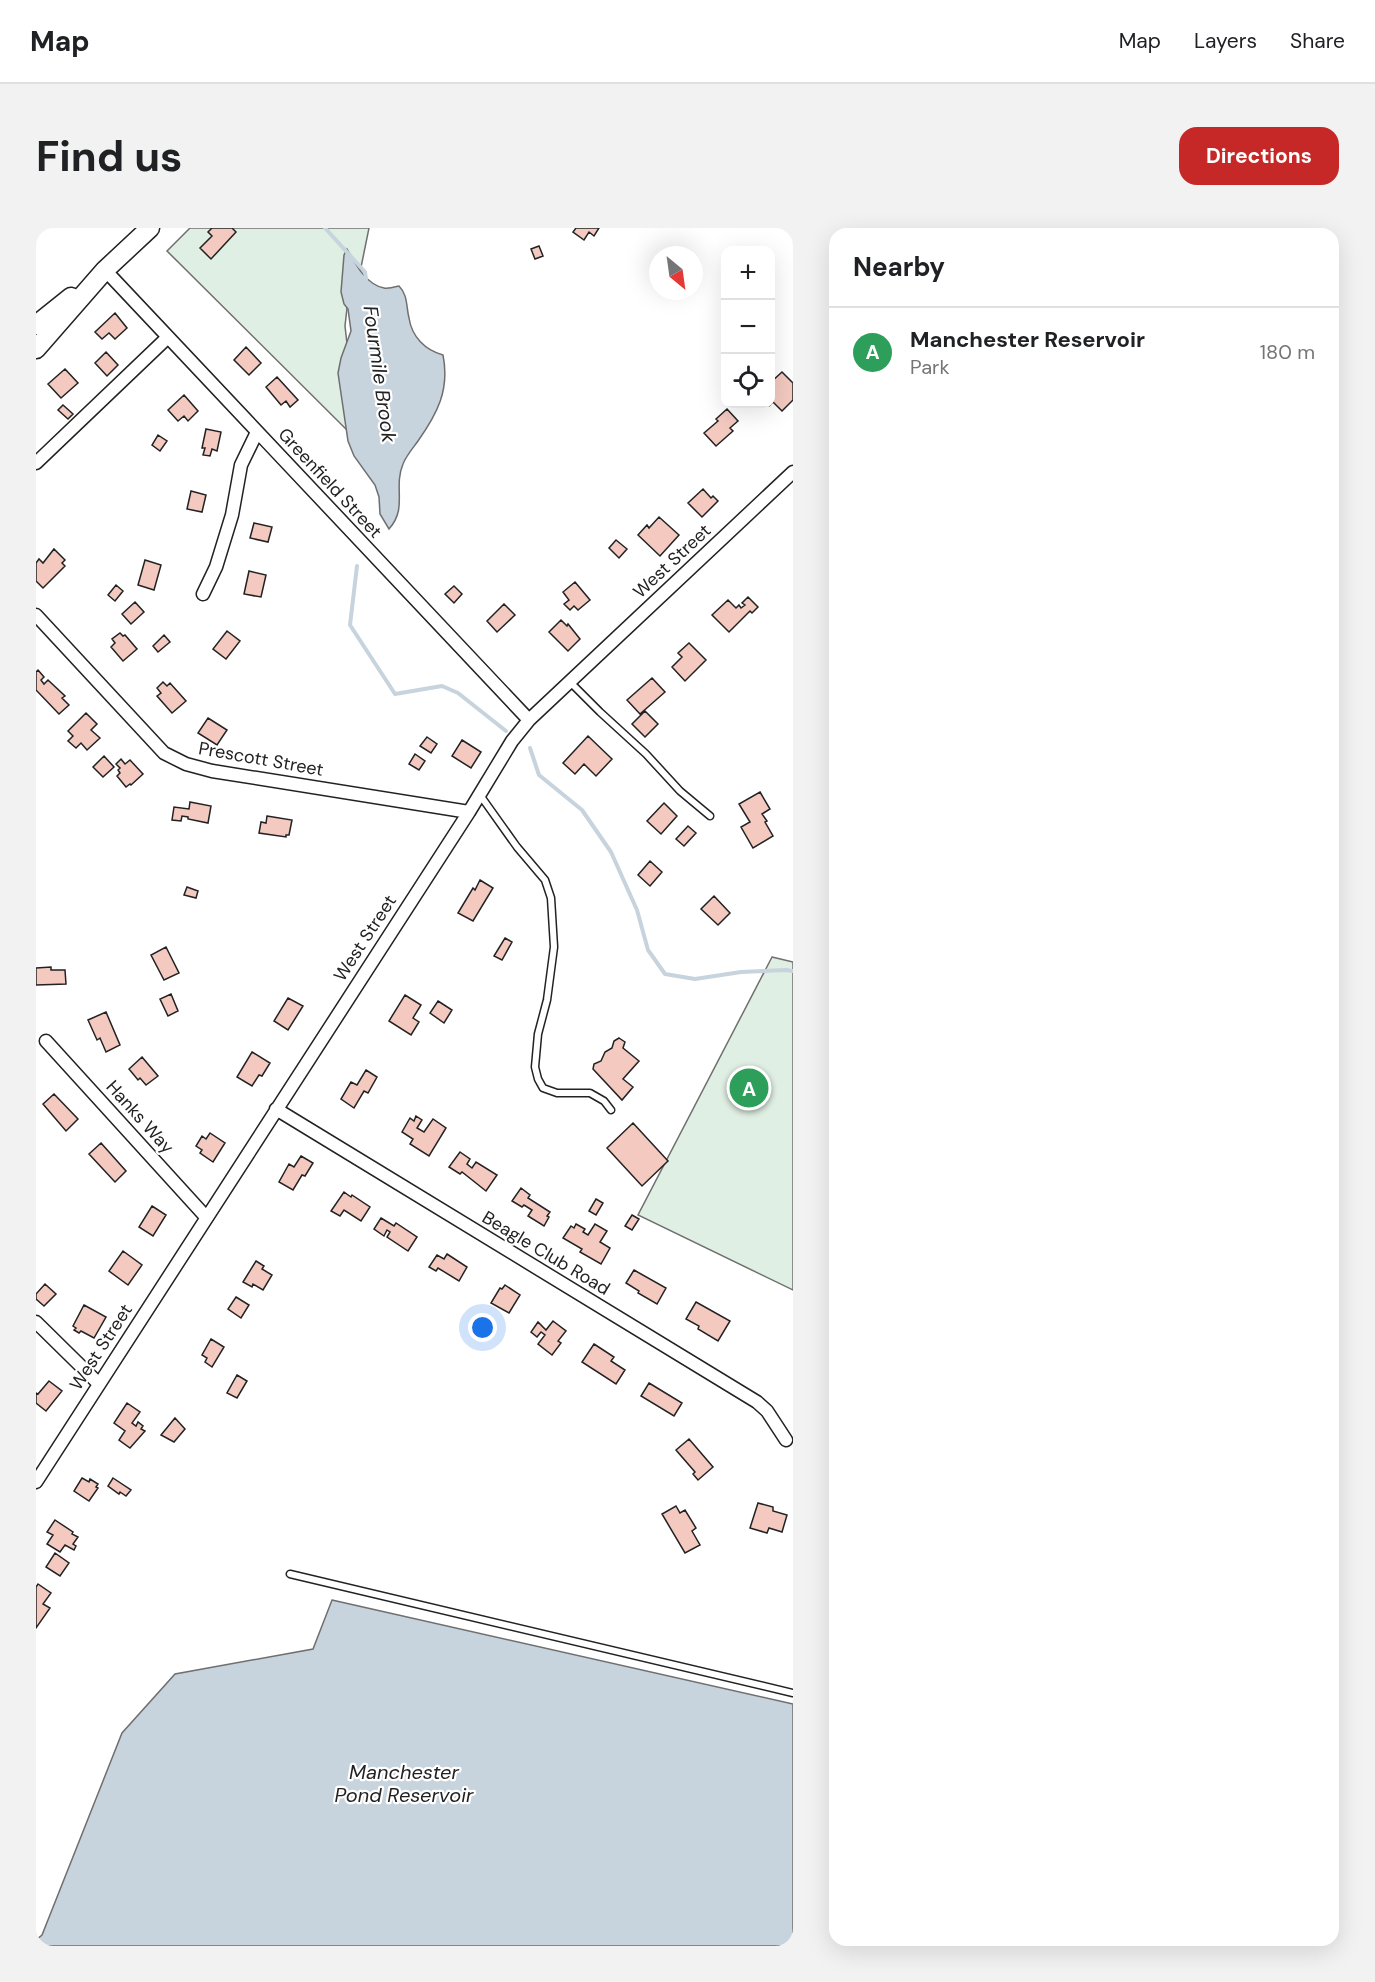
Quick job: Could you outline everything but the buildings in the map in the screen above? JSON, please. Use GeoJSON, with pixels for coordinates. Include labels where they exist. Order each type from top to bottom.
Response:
{"type":"FeatureCollection","features":[{"type":"Feature","properties":{"kind":"main road"},"geometry":{"type":"LineString","coordinates":[[36,325],[105,270],[150,228]]}},
{"type":"Feature","properties":{"kind":"main road"},"geometry":{"type":"LineString","coordinates":[[36,349],[105,270]]}},
{"type":"Feature","properties":{"kind":"street","name":"Greenfield Street"},"geometry":{"type":"LineString","coordinates":[[105,270],[530,720]]}},
{"type":"Feature","properties":{"kind":"street"},"geometry":{"type":"LineString","coordinates":[[36,463],[168,337]]}},
{"type":"Feature","properties":{"kind":"street"},"geometry":{"type":"LineString","coordinates":[[202,594],[216,567],[232,515],[241,465],[257,432]]}},
{"type":"Feature","properties":{"kind":"street","name":"West Street"},"geometry":{"type":"LineString","coordinates":[[36,1482],[469,812],[507,749],[530,720],[793,472]]}},
{"type":"Feature","properties":{"kind":"street","name":"Prescott Street"},"geometry":{"type":"LineString","coordinates":[[36,615],[164,753],[186,764],[212,771],[469,812]]}},
{"type":"Feature","properties":{"kind":"street","name":"Hanks Way"},"geometry":{"type":"LineString","coordinates":[[46,1041],[206,1217]]}},
{"type":"Feature","properties":{"kind":"street","name":"Beagle Club Road"},"geometry":{"type":"LineString","coordinates":[[276,1109],[757,1402],[789,1439]]}},
{"type":"Feature","properties":{"kind":"street"},"geometry":{"type":"LineString","coordinates":[[36,1322],[99,1384]]}},
{"type":"Feature","properties":{"kind":"lane"},"geometry":{"type":"LineString","coordinates":[[570,682],[646,754],[680,791],[710,816]]}},
{"type":"Feature","properties":{"kind":"lane"},"geometry":{"type":"LineString","coordinates":[[479,794],[517,847],[545,880],[551,898],[554,947],[547,1000],[538,1034],[535,1067],[538,1079],[543,1088],[557,1093],[590,1093],[604,1101],[611,1110]]}},
{"type":"Feature","properties":{"kind":"lane"},"geometry":{"type":"LineString","coordinates":[[290,1574],[793,1693]]}},
{"type":"Feature","properties":{"kind":"green space"},"geometry":{"type":"Polygon","coordinates":[[[190,228],[369,228],[358,282],[348,299],[345,326],[358,441],[167,251],[190,228]]]}},
{"type":"Feature","properties":{"kind":"green space"},"geometry":{"type":"Polygon","coordinates":[[[772,957],[793,962],[793,1290],[638,1215],[772,957]]]}},
{"type":"Feature","properties":{"kind":"water"},"geometry":{"type":"Polygon","coordinates":[[[347,249],[362,273],[372,283],[386,288],[399,286],[402,289],[416,337],[431,350],[443,355],[445,368],[443,390],[436,411],[403,464],[399,481],[398,513],[389,529],[380,514],[379,497],[375,485],[354,456],[348,441],[338,373],[351,331],[348,309],[341,292],[344,255],[347,249]]]}},
{"type":"Feature","properties":{"kind":"water","name":"Manchester Pond Reservoir"},"geometry":{"type":"Polygon","coordinates":[[[332,1600],[793,1704],[793,1946],[36,1946],[36,1940],[42,1935],[122,1733],[175,1674],[313,1649],[332,1600]]]}},
{"type":"Feature","properties":{"kind":"waterway","name":"Fourmile Brook"},"geometry":{"type":"LineString","coordinates":[[325,228],[365,272],[366,279]]}},
{"type":"Feature","properties":{"kind":"waterway","name":"Fourmile Brook"},"geometry":{"type":"LineString","coordinates":[[357,566],[350,625],[395,694],[442,686],[458,693],[506,731]]}},
{"type":"Feature","properties":{"kind":"waterway","name":"Fourmile Brook"},"geometry":{"type":"LineString","coordinates":[[530,748],[539,775],[582,810],[611,852],[637,910],[648,950],[665,974],[695,979],[741,972],[793,971]]}},
{"type":"Feature","properties":{"kind":"place","name":"Manchester Reservoir"},"geometry":{"type":"Point","coordinates":[749,1088]}}]}
